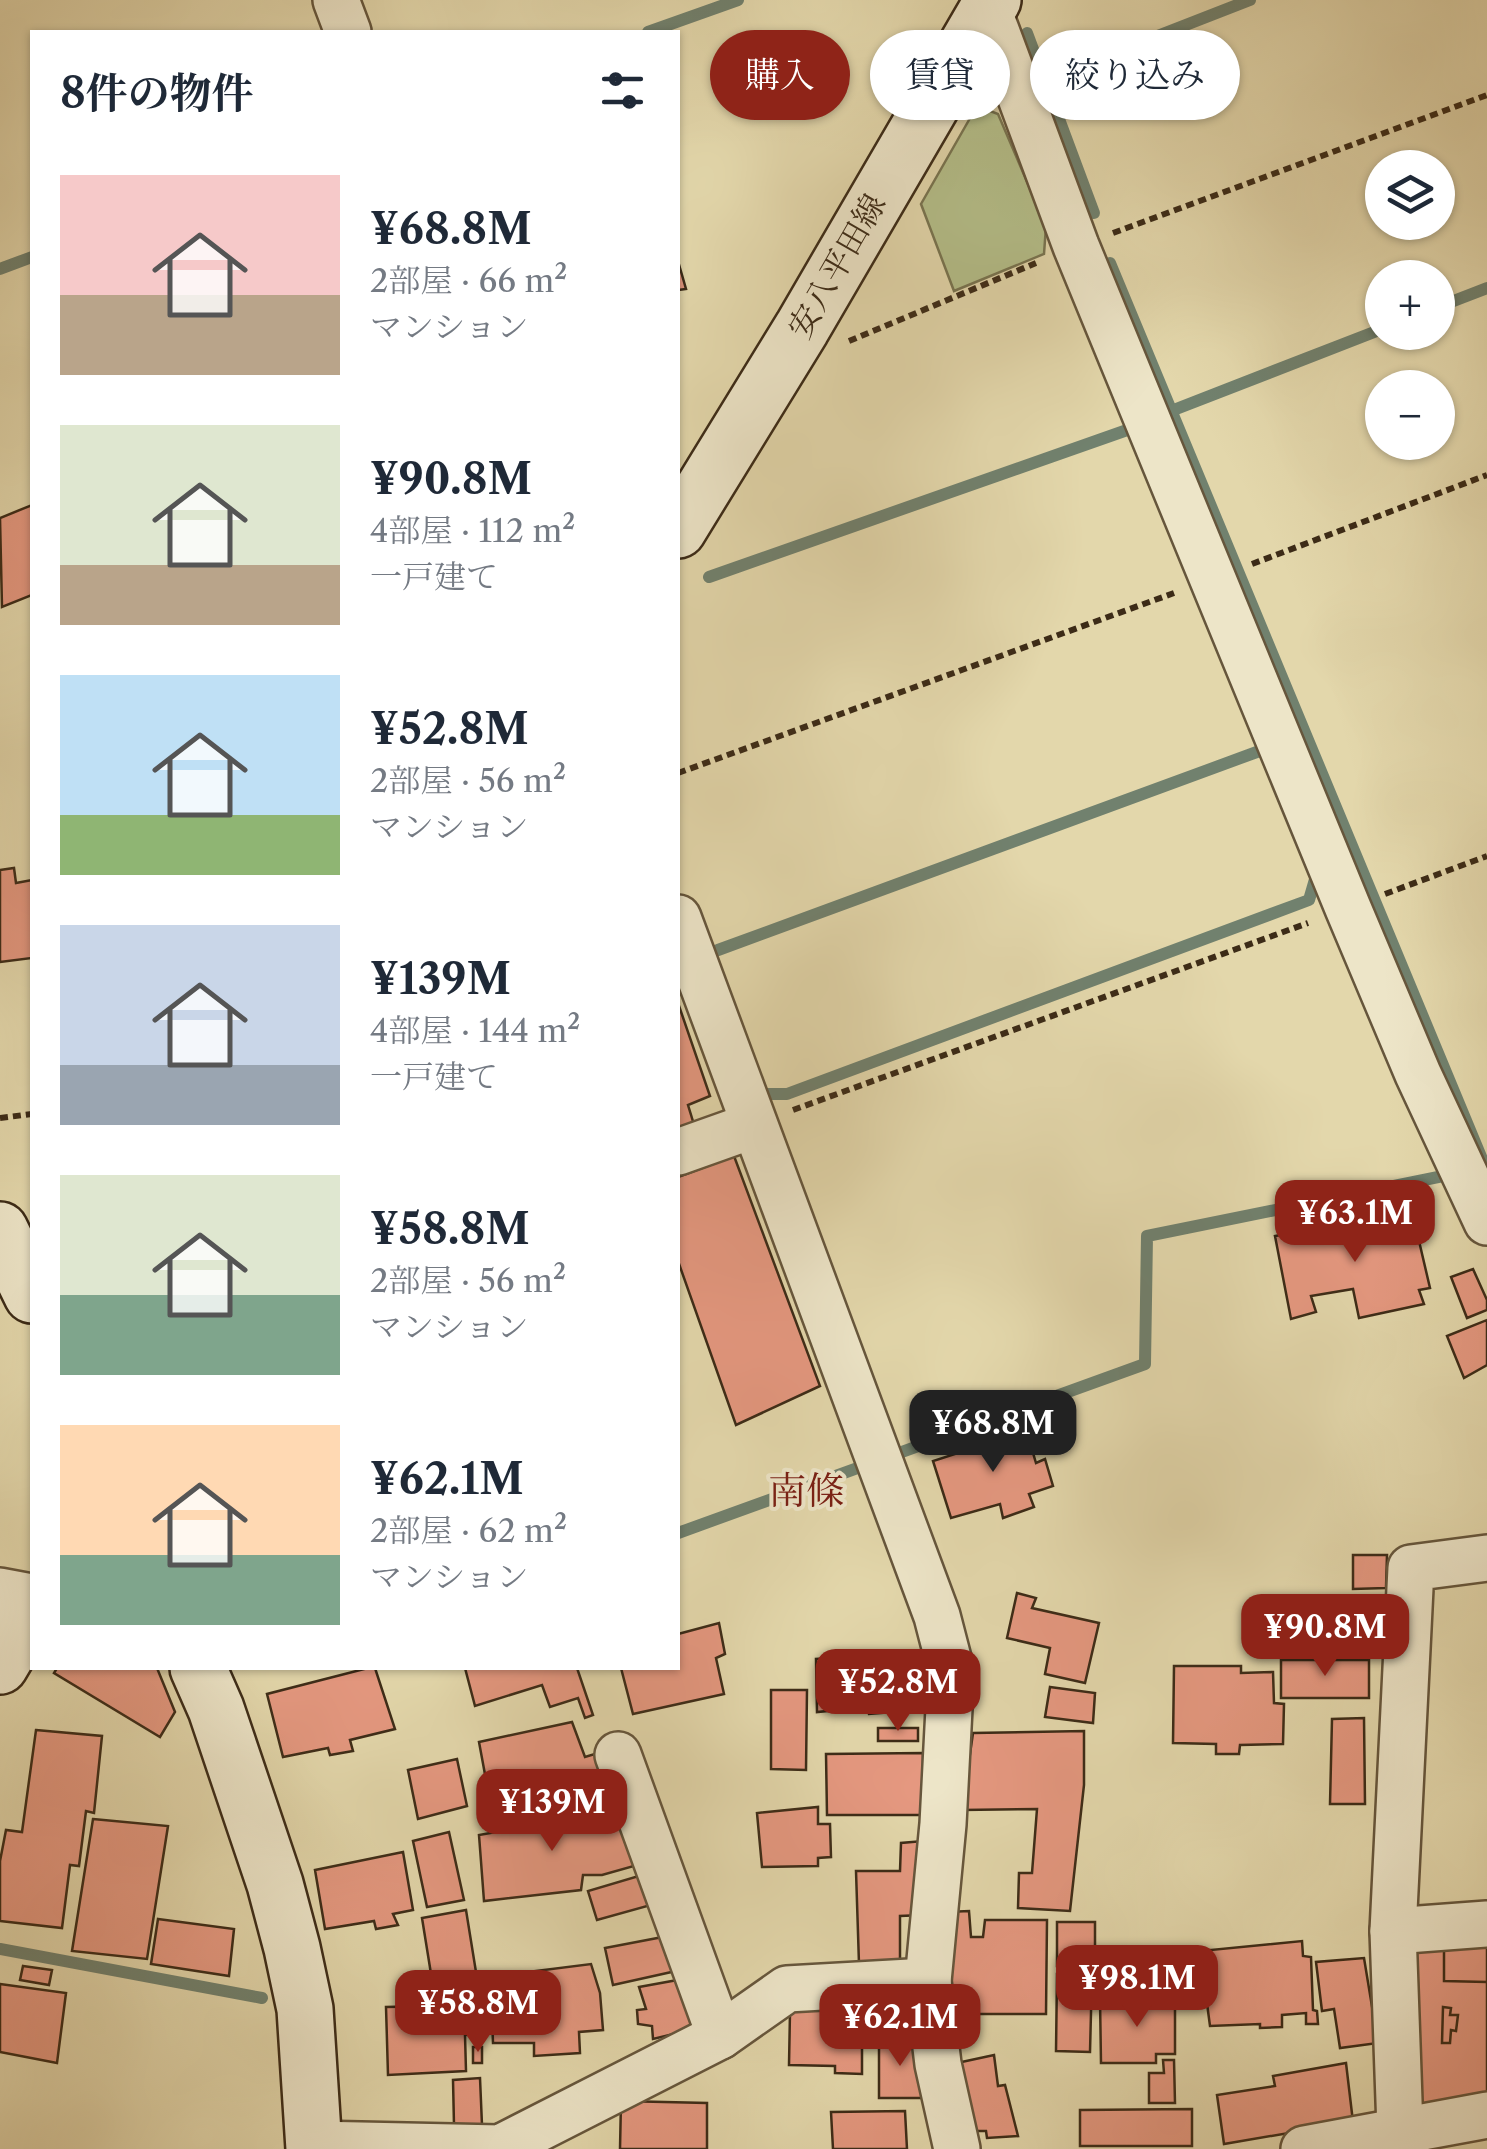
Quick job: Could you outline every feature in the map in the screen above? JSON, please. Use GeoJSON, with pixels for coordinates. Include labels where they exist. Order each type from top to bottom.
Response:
{"type":"FeatureCollection","features":[{"type":"Feature","properties":{"kind":"main road","name":"安八平田線"},"geometry":{"type":"LineString","coordinates":[[680,527],[802,328],[989,3]]}},
{"type":"Feature","properties":{"kind":"main road"},"geometry":{"type":"LineString","coordinates":[[0,1230],[30,1292]]}},
{"type":"Feature","properties":{"kind":"main road"},"geometry":{"type":"LineString","coordinates":[[0,1666],[30,1615]]}},
{"type":"Feature","properties":{"kind":"main road"},"geometry":{"type":"LineString","coordinates":[[199,1670],[216,1709],[275,1884],[292,1948],[305,2009],[314,2146]]}},
{"type":"Feature","properties":{"kind":"street"},"geometry":{"type":"LineString","coordinates":[[336,0],[347,30]]}},
{"type":"Feature","properties":{"kind":"street"},"geometry":{"type":"LineString","coordinates":[[989,3],[1076,246],[1348,908],[1418,1074],[1487,1222]]}},
{"type":"Feature","properties":{"kind":"street"},"geometry":{"type":"LineString","coordinates":[[680,923],[936,1616],[951,1670],[943,1824],[928,1980],[938,2064],[957,2149]]}},
{"type":"Feature","properties":{"kind":"street"},"geometry":{"type":"LineString","coordinates":[[680,1151],[754,1125]]}},
{"type":"Feature","properties":{"kind":"street"},"geometry":{"type":"LineString","coordinates":[[1403,2139],[1392,1931],[1411,1568],[1487,1558]]}},
{"type":"Feature","properties":{"kind":"street"},"geometry":{"type":"LineString","coordinates":[[0,1591],[30,1597]]}},
{"type":"Feature","properties":{"kind":"street"},"geometry":{"type":"LineString","coordinates":[[618,1754],[720,2036]]}},
{"type":"Feature","properties":{"kind":"street"},"geometry":{"type":"LineString","coordinates":[[1392,1931],[1487,1924]]}},
{"type":"Feature","properties":{"kind":"street"},"geometry":{"type":"LineString","coordinates":[[314,2146],[500,2148],[720,2036],[787,1989],[928,1980]]}},
{"type":"Feature","properties":{"kind":"street"},"geometry":{"type":"LineString","coordinates":[[1304,2149],[1403,2139],[1487,2115]]}},
{"type":"Feature","properties":{"kind":"path"},"geometry":{"type":"LineString","coordinates":[[802,328],[838,346],[1076,246],[1487,95]]}},
{"type":"Feature","properties":{"kind":"path"},"geometry":{"type":"LineString","coordinates":[[680,772],[1487,475]]}},
{"type":"Feature","properties":{"kind":"path"},"geometry":{"type":"LineString","coordinates":[[754,1125],[1487,856]]}},
{"type":"Feature","properties":{"kind":"path"},"geometry":{"type":"LineString","coordinates":[[0,1118],[30,1114]]}},
{"type":"Feature","properties":{"kind":"green space"},"geometry":{"type":"Polygon","coordinates":[[[969,120],[1001,120],[1046,226],[1044,254],[954,291],[921,204],[969,120]]]}},
{"type":"Feature","properties":{"kind":"building"},"geometry":{"type":"Polygon","coordinates":[[[680,268],[686,289],[680,290],[680,268]]]}},
{"type":"Feature","properties":{"kind":"building"},"geometry":{"type":"Polygon","coordinates":[[[30,506],[30,596],[2,607],[0,518],[30,506]]]}},
{"type":"Feature","properties":{"kind":"building"},"geometry":{"type":"Polygon","coordinates":[[[14,868],[16,883],[30,880],[30,958],[0,962],[0,870],[14,868]]]}},
{"type":"Feature","properties":{"kind":"building"},"geometry":{"type":"Polygon","coordinates":[[[680,1009],[710,1096],[688,1105],[695,1128],[680,1133],[680,1009]]]}},
{"type":"Feature","properties":{"kind":"building"},"geometry":{"type":"Polygon","coordinates":[[[734,1156],[820,1386],[736,1425],[680,1267],[680,1176],[734,1156]]]}},
{"type":"Feature","properties":{"kind":"building"},"geometry":{"type":"Polygon","coordinates":[[[1412,1211],[1430,1288],[1419,1290],[1424,1304],[1359,1318],[1353,1289],[1311,1296],[1316,1312],[1291,1319],[1275,1236],[1412,1211]]]}},
{"type":"Feature","properties":{"kind":"building"},"geometry":{"type":"Polygon","coordinates":[[[1473,1269],[1487,1300],[1487,1310],[1467,1318],[1451,1277],[1473,1269]]]}},
{"type":"Feature","properties":{"kind":"building"},"geometry":{"type":"Polygon","coordinates":[[[1487,1320],[1487,1365],[1464,1378],[1447,1336],[1487,1320]]]}},
{"type":"Feature","properties":{"kind":"building"},"geometry":{"type":"Polygon","coordinates":[[[1042,1419],[1051,1447],[1039,1450],[1032,1422],[1042,1419]]]}},
{"type":"Feature","properties":{"kind":"building"},"geometry":{"type":"Polygon","coordinates":[[[1025,1426],[1036,1463],[1045,1459],[1053,1486],[1029,1494],[1034,1507],[1003,1518],[1000,1504],[951,1518],[933,1461],[1025,1426]]]}},
{"type":"Feature","properties":{"kind":"building"},"geometry":{"type":"Polygon","coordinates":[[[1353,1555],[1387,1555],[1386,1588],[1353,1589],[1353,1555]]]}},
{"type":"Feature","properties":{"kind":"building"},"geometry":{"type":"Polygon","coordinates":[[[1017,1593],[1036,1598],[1032,1608],[1099,1623],[1085,1683],[1045,1674],[1050,1648],[1007,1638],[1017,1593]]]}},
{"type":"Feature","properties":{"kind":"building"},"geometry":{"type":"Polygon","coordinates":[[[719,1623],[725,1654],[716,1658],[724,1694],[633,1714],[622,1670],[680,1670],[680,1633],[719,1623]]]}},
{"type":"Feature","properties":{"kind":"building"},"geometry":{"type":"Polygon","coordinates":[[[904,1654],[905,1711],[869,1714],[868,1707],[817,1712],[816,1659],[904,1654]]]}},
{"type":"Feature","properties":{"kind":"building"},"geometry":{"type":"Polygon","coordinates":[[[1281,1660],[1369,1660],[1369,1698],[1281,1698],[1281,1660]]]}},
{"type":"Feature","properties":{"kind":"building"},"geometry":{"type":"Polygon","coordinates":[[[1174,1666],[1241,1666],[1241,1673],[1273,1672],[1274,1703],[1284,1704],[1283,1744],[1240,1745],[1239,1754],[1216,1754],[1216,1744],[1173,1743],[1174,1666]]]}},
{"type":"Feature","properties":{"kind":"building"},"geometry":{"type":"Polygon","coordinates":[[[158,1670],[175,1712],[160,1737],[54,1673],[158,1670]]]}},
{"type":"Feature","properties":{"kind":"building"},"geometry":{"type":"Polygon","coordinates":[[[360,1670],[376,1670],[395,1729],[350,1740],[353,1751],[330,1755],[328,1748],[283,1757],[267,1694],[360,1670]]]}},
{"type":"Feature","properties":{"kind":"building"},"geometry":{"type":"Polygon","coordinates":[[[466,1670],[578,1670],[593,1715],[585,1718],[578,1698],[550,1707],[542,1685],[475,1706],[466,1670]]]}},
{"type":"Feature","properties":{"kind":"building"},"geometry":{"type":"Polygon","coordinates":[[[1050,1687],[1095,1693],[1093,1723],[1045,1717],[1050,1687]]]}},
{"type":"Feature","properties":{"kind":"building"},"geometry":{"type":"Polygon","coordinates":[[[771,1690],[807,1690],[806,1770],[771,1769],[771,1690]]]}},
{"type":"Feature","properties":{"kind":"building"},"geometry":{"type":"Polygon","coordinates":[[[1364,1718],[1365,1804],[1330,1804],[1332,1719],[1364,1718]]]}},
{"type":"Feature","properties":{"kind":"building"},"geometry":{"type":"Polygon","coordinates":[[[572,1722],[585,1757],[598,1753],[606,1783],[547,1801],[505,1802],[503,1794],[489,1796],[479,1742],[572,1722]]]}},
{"type":"Feature","properties":{"kind":"building"},"geometry":{"type":"Polygon","coordinates":[[[878,1728],[918,1728],[918,1741],[878,1741],[878,1728]]]}},
{"type":"Feature","properties":{"kind":"building"},"geometry":{"type":"Polygon","coordinates":[[[36,1730],[102,1736],[94,1813],[86,1811],[79,1866],[70,1865],[62,1928],[0,1921],[0,1861],[6,1830],[22,1832],[36,1730]]]}},
{"type":"Feature","properties":{"kind":"building"},"geometry":{"type":"Polygon","coordinates":[[[1084,1731],[1084,1785],[1070,1911],[1018,1908],[1019,1873],[1032,1873],[1037,1809],[962,1810],[973,1733],[1084,1731]]]}},
{"type":"Feature","properties":{"kind":"building"},"geometry":{"type":"Polygon","coordinates":[[[923,1753],[923,1815],[827,1815],[826,1754],[923,1753]]]}},
{"type":"Feature","properties":{"kind":"building"},"geometry":{"type":"Polygon","coordinates":[[[457,1759],[467,1806],[418,1819],[408,1770],[457,1759]]]}},
{"type":"Feature","properties":{"kind":"building"},"geometry":{"type":"Polygon","coordinates":[[[612,1806],[634,1866],[602,1875],[583,1875],[581,1890],[484,1901],[479,1835],[519,1828],[520,1818],[579,1809],[585,1817],[612,1806]]]}},
{"type":"Feature","properties":{"kind":"building"},"geometry":{"type":"Polygon","coordinates":[[[818,1807],[818,1824],[830,1824],[831,1857],[818,1858],[818,1866],[762,1867],[757,1813],[818,1807]]]}},
{"type":"Feature","properties":{"kind":"building"},"geometry":{"type":"Polygon","coordinates":[[[93,1819],[168,1826],[147,1959],[72,1951],[93,1819]]]}},
{"type":"Feature","properties":{"kind":"building"},"geometry":{"type":"Polygon","coordinates":[[[449,1832],[464,1900],[427,1907],[413,1841],[449,1832]]]}},
{"type":"Feature","properties":{"kind":"building"},"geometry":{"type":"Polygon","coordinates":[[[923,1841],[923,1915],[900,1916],[900,1963],[859,1964],[856,1871],[900,1871],[901,1843],[923,1841]]]}},
{"type":"Feature","properties":{"kind":"building"},"geometry":{"type":"Polygon","coordinates":[[[403,1852],[413,1910],[393,1914],[398,1925],[376,1929],[374,1921],[325,1929],[315,1870],[403,1852]]]}},
{"type":"Feature","properties":{"kind":"building"},"geometry":{"type":"Polygon","coordinates":[[[642,1875],[651,1905],[597,1920],[588,1891],[642,1875]]]}},
{"type":"Feature","properties":{"kind":"building"},"geometry":{"type":"Polygon","coordinates":[[[466,1910],[476,1972],[432,1980],[422,1918],[466,1910]]]}},
{"type":"Feature","properties":{"kind":"building"},"geometry":{"type":"Polygon","coordinates":[[[969,1911],[971,1937],[983,1937],[985,1920],[1047,1920],[1046,2014],[949,2014],[947,1912],[969,1911]]]}},
{"type":"Feature","properties":{"kind":"building"},"geometry":{"type":"Polygon","coordinates":[[[158,1919],[234,1929],[229,1976],[151,1964],[158,1919]]]}},
{"type":"Feature","properties":{"kind":"building"},"geometry":{"type":"Polygon","coordinates":[[[1057,1922],[1095,1922],[1095,1967],[1057,1966],[1057,1922]]]}},
{"type":"Feature","properties":{"kind":"building"},"geometry":{"type":"Polygon","coordinates":[[[668,1936],[676,1971],[613,1985],[605,1948],[668,1936]]]}},
{"type":"Feature","properties":{"kind":"building"},"geometry":{"type":"Polygon","coordinates":[[[1487,1937],[1487,2103],[1426,2112],[1414,2101],[1411,1956],[1420,1943],[1487,1937]]]}},
{"type":"Feature","properties":{"kind":"building"},"geometry":{"type":"Polygon","coordinates":[[[1302,1941],[1303,1956],[1311,1957],[1313,2010],[1317,2011],[1318,2024],[1306,2024],[1306,2013],[1282,2015],[1282,2027],[1210,2026],[1200,1951],[1302,1941]]]}},
{"type":"Feature","properties":{"kind":"building"},"geometry":{"type":"Polygon","coordinates":[[[1487,1945],[1487,1982],[1444,1981],[1444,1946],[1487,1945]]]}},
{"type":"Feature","properties":{"kind":"building"},"geometry":{"type":"Polygon","coordinates":[[[1364,1958],[1378,2043],[1340,2048],[1334,2009],[1322,2011],[1316,1962],[1364,1958]]]}},
{"type":"Feature","properties":{"kind":"building"},"geometry":{"type":"Polygon","coordinates":[[[591,1964],[600,1993],[603,2030],[579,2032],[580,2053],[534,2056],[534,2043],[493,2043],[492,2018],[501,2018],[496,1976],[591,1964]]]}},
{"type":"Feature","properties":{"kind":"building"},"geometry":{"type":"Polygon","coordinates":[[[23,1966],[52,1970],[49,1985],[20,1980],[23,1966]]]}},
{"type":"Feature","properties":{"kind":"building"},"geometry":{"type":"Polygon","coordinates":[[[1092,1973],[1090,2052],[1056,2051],[1057,1974],[1092,1973]]]}},
{"type":"Feature","properties":{"kind":"building"},"geometry":{"type":"Polygon","coordinates":[[[683,1979],[694,2029],[653,2039],[652,2026],[638,2024],[637,2010],[646,2009],[639,1987],[683,1979]]]}},
{"type":"Feature","properties":{"kind":"building"},"geometry":{"type":"Polygon","coordinates":[[[0,1984],[66,1993],[57,2063],[0,2052],[0,1984]]]}},
{"type":"Feature","properties":{"kind":"building"},"geometry":{"type":"Polygon","coordinates":[[[1100,1999],[1175,1999],[1175,2054],[1156,2054],[1156,2063],[1101,2063],[1100,1999]]]}},
{"type":"Feature","properties":{"kind":"building"},"geometry":{"type":"Polygon","coordinates":[[[862,2003],[862,2074],[835,2073],[835,2066],[789,2065],[790,2012],[862,2003]]]}},
{"type":"Feature","properties":{"kind":"building"},"geometry":{"type":"Polygon","coordinates":[[[479,2005],[478,2034],[465,2035],[466,2071],[388,2075],[386,2007],[479,2005]]]}},
{"type":"Feature","properties":{"kind":"building"},"geometry":{"type":"Polygon","coordinates":[[[1443,2007],[1451,2008],[1450,2015],[1458,2015],[1450,2043],[1442,2043],[1443,2007]]]}},
{"type":"Feature","properties":{"kind":"building"},"geometry":{"type":"Polygon","coordinates":[[[919,2039],[923,2098],[879,2098],[879,2041],[919,2039]]]}},
{"type":"Feature","properties":{"kind":"building"},"geometry":{"type":"Polygon","coordinates":[[[473,2047],[482,2047],[482,2063],[473,2063],[473,2047]]]}},
{"type":"Feature","properties":{"kind":"building"},"geometry":{"type":"Polygon","coordinates":[[[994,2055],[998,2086],[1005,2085],[1018,2136],[987,2138],[986,2131],[970,2131],[957,2063],[994,2055]]]}},
{"type":"Feature","properties":{"kind":"building"},"geometry":{"type":"Polygon","coordinates":[[[1163,2060],[1174,2060],[1175,2103],[1149,2103],[1149,2073],[1164,2073],[1163,2060]]]}},
{"type":"Feature","properties":{"kind":"building"},"geometry":{"type":"Polygon","coordinates":[[[1346,2063],[1353,2122],[1224,2144],[1217,2095],[1275,2086],[1273,2076],[1346,2063]]]}},
{"type":"Feature","properties":{"kind":"building"},"geometry":{"type":"Polygon","coordinates":[[[480,2078],[482,2125],[454,2125],[453,2080],[480,2078]]]}},
{"type":"Feature","properties":{"kind":"building"},"geometry":{"type":"Polygon","coordinates":[[[621,2101],[707,2103],[707,2149],[620,2149],[621,2101]]]}},
{"type":"Feature","properties":{"kind":"building"},"geometry":{"type":"Polygon","coordinates":[[[1192,2109],[1192,2146],[1080,2146],[1080,2110],[1192,2109]]]}},
{"type":"Feature","properties":{"kind":"building"},"geometry":{"type":"Polygon","coordinates":[[[905,2111],[907,2149],[833,2149],[831,2112],[905,2111]]]}},
{"type":"Feature","properties":{"kind":"waterway"},"geometry":{"type":"LineString","coordinates":[[654,30],[738,0]]}},
{"type":"Feature","properties":{"kind":"waterway"},"geometry":{"type":"LineString","coordinates":[[1173,30],[1250,0]]}},
{"type":"Feature","properties":{"kind":"waterway"},"geometry":{"type":"LineString","coordinates":[[1027,33],[1094,213]]}},
{"type":"Feature","properties":{"kind":"waterway"},"geometry":{"type":"LineString","coordinates":[[0,269],[30,258]]}},
{"type":"Feature","properties":{"kind":"waterway"},"geometry":{"type":"LineString","coordinates":[[1110,263],[1482,1159]]}},
{"type":"Feature","properties":{"kind":"waterway"},"geometry":{"type":"LineString","coordinates":[[1455,300],[1487,288]]}},
{"type":"Feature","properties":{"kind":"waterway"},"geometry":{"type":"LineString","coordinates":[[1171,411],[1365,336]]}},
{"type":"Feature","properties":{"kind":"waterway"},"geometry":{"type":"LineString","coordinates":[[709,577],[1130,429]]}},
{"type":"Feature","properties":{"kind":"waterway"},"geometry":{"type":"LineString","coordinates":[[718,950],[1265,749],[1268,755]]}},
{"type":"Feature","properties":{"kind":"waterway"},"geometry":{"type":"LineString","coordinates":[[766,1094],[787,1094],[1309,900],[1314,871]]}},
{"type":"Feature","properties":{"kind":"waterway"},"geometry":{"type":"LineString","coordinates":[[680,1532],[1145,1364],[1147,1236],[1458,1173]]}},
{"type":"Feature","properties":{"kind":"waterway"},"geometry":{"type":"LineString","coordinates":[[0,1949],[262,1998]]}},
{"type":"Feature","properties":{"kind":"district","name":"南條"},"geometry":{"type":"Point","coordinates":[806,1491]}}]}
